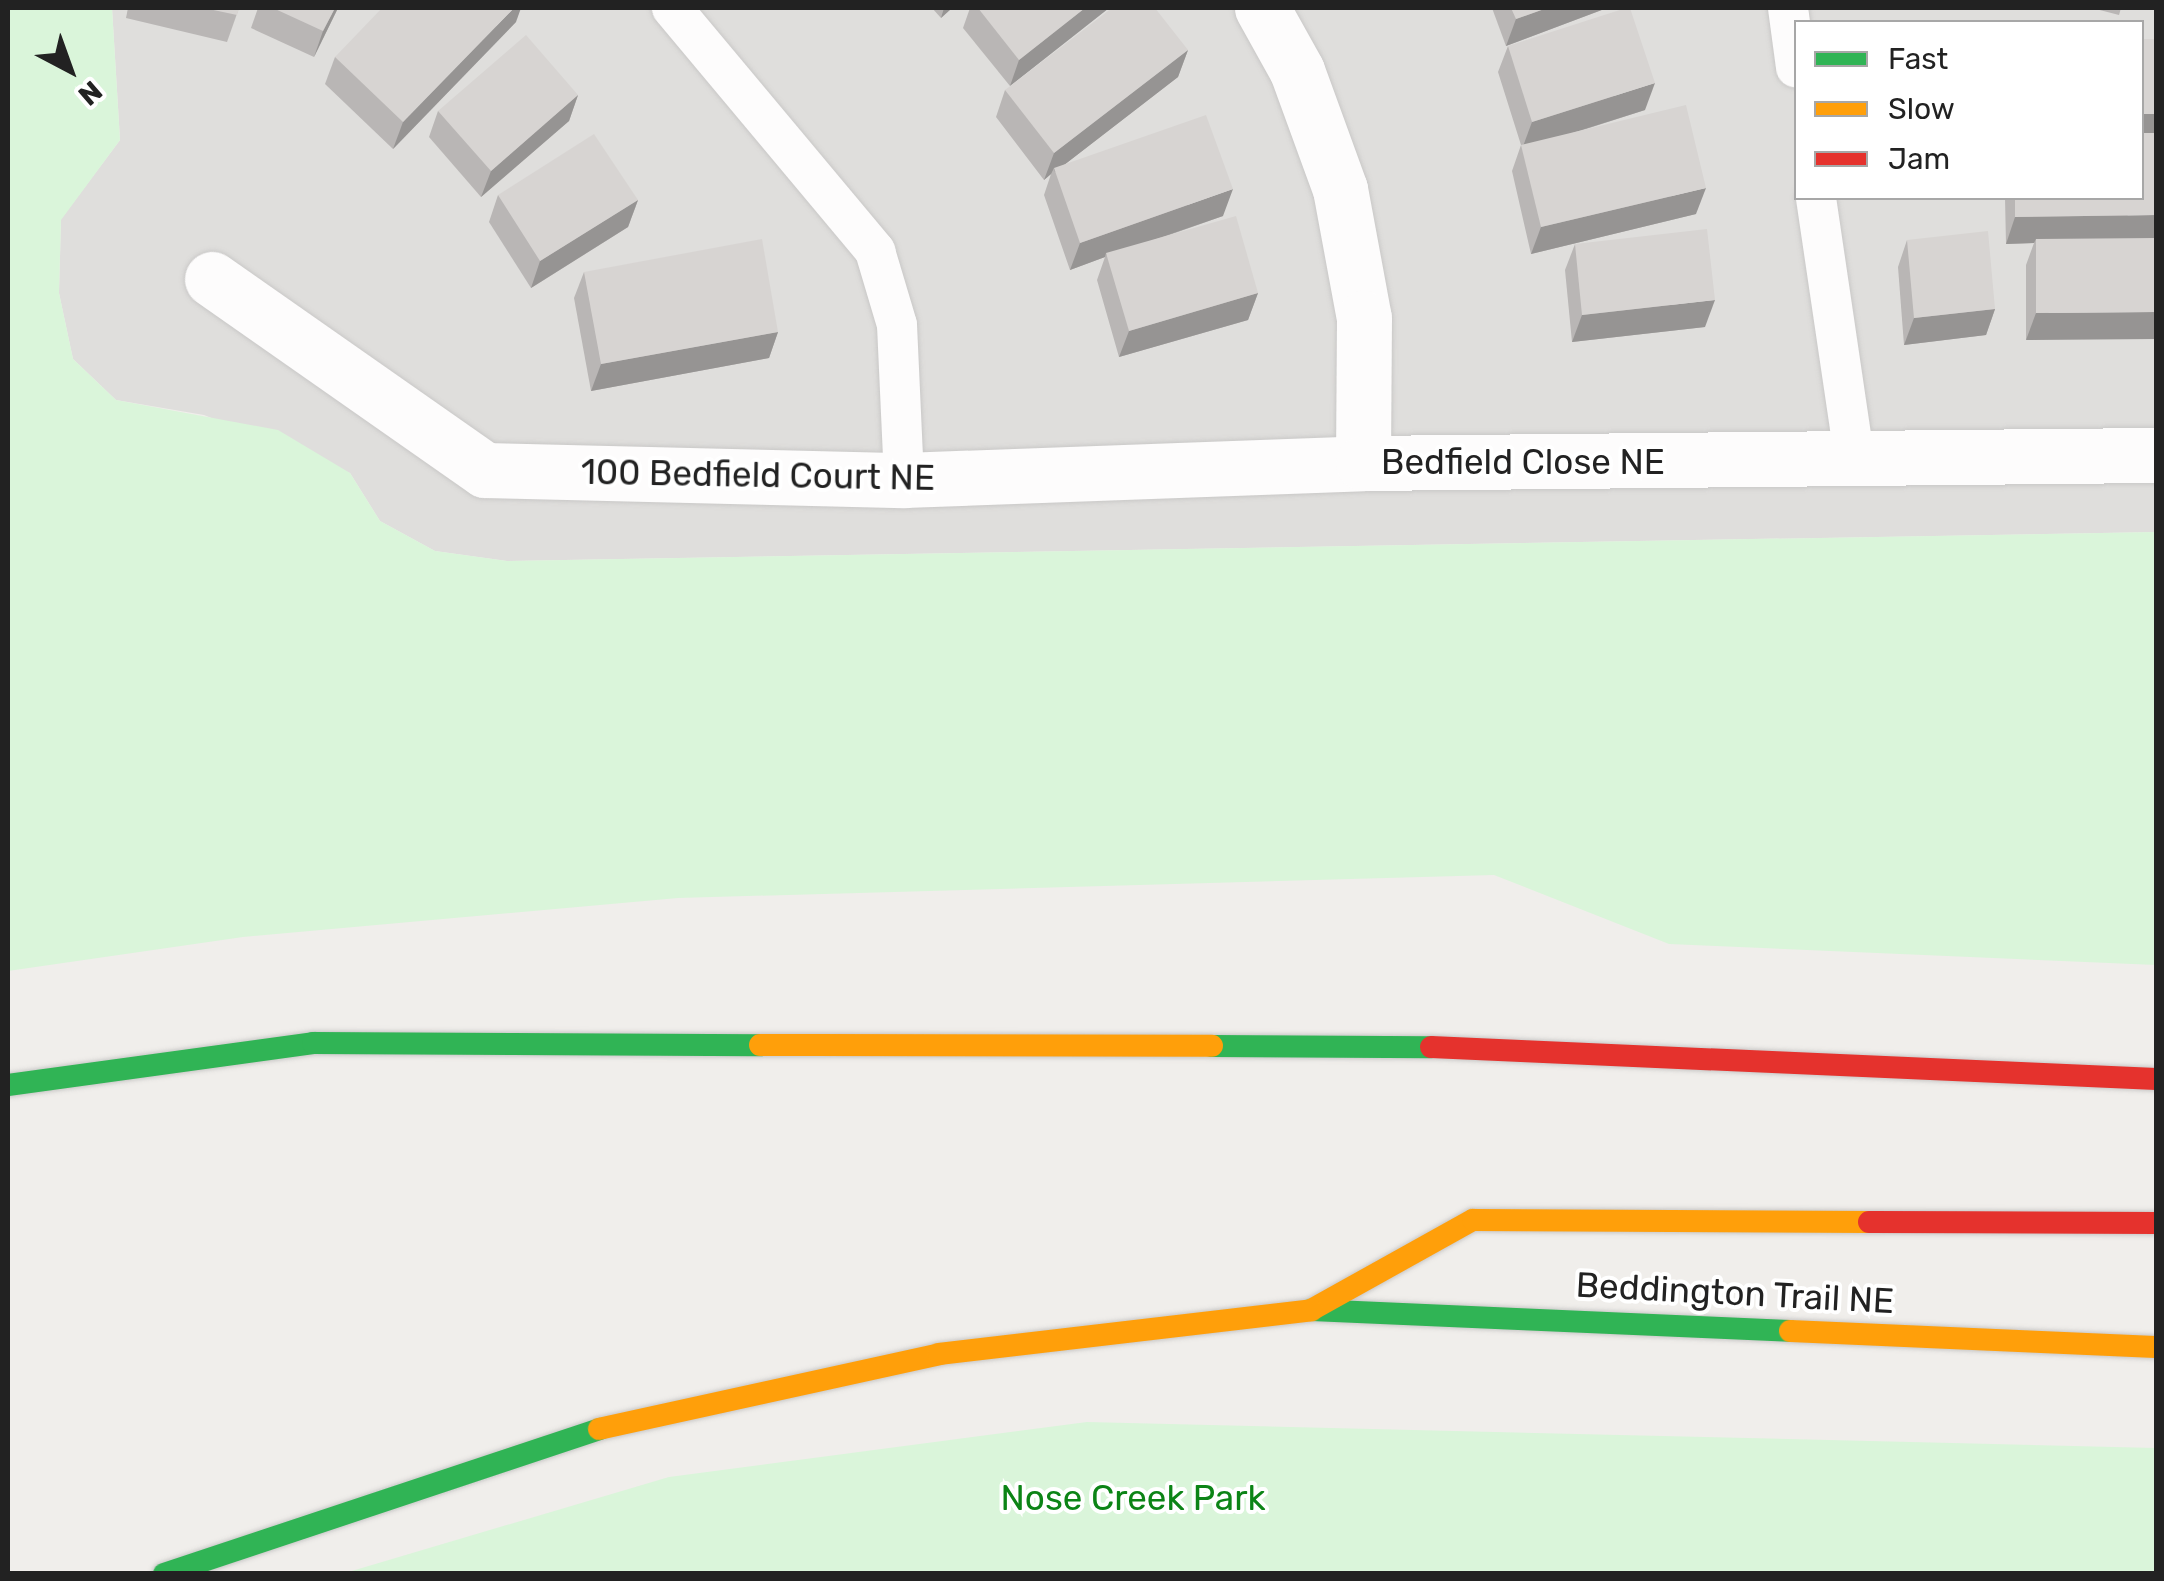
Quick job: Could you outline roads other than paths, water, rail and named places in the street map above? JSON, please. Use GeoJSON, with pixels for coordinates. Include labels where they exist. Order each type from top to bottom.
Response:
{"type":"FeatureCollection","features":[{"type":"Feature","properties":{"kind":"main road"},"geometry":{"type":"LineString","coordinates":[[8,1085],[314,1043],[1431,1047],[2156,1079]]}},
{"type":"Feature","properties":{"kind":"main road"},"geometry":{"type":"LineString","coordinates":[[164,1574],[610,1427],[939,1354],[1311,1310],[1474,1220],[2156,1223]]}},
{"type":"Feature","properties":{"kind":"main road","name":"Beddington Trail NE"},"geometry":{"type":"LineString","coordinates":[[1311,1310],[2156,1347]]}},
{"type":"Feature","properties":{"kind":"street","name":"Bedfield Close NE"},"geometry":{"type":"LineString","coordinates":[[1262,8],[1297,70],[1340,189],[1364,318],[1363,462],[2156,456]]}},
{"type":"Feature","properties":{"kind":"street","name":"100 Bedfield Court NE"},"geometry":{"type":"LineString","coordinates":[[212,279],[485,470],[904,480],[1363,462]]}},
{"type":"Feature","properties":{"kind":"lane"},"geometry":{"type":"LineString","coordinates":[[672,8],[875,251],[897,324],[904,480]]}},
{"type":"Feature","properties":{"kind":"lane"},"geometry":{"type":"LineString","coordinates":[[1788,8],[1794,52]]}},
{"type":"Feature","properties":{"kind":"lane"},"geometry":{"type":"LineString","coordinates":[[1816,200],[1854,461]]}},
{"type":"Feature","properties":{"kind":"park label","name":"Nose Creek Park"},"geometry":{"type":"Point","coordinates":[1133,1498]}}]}
